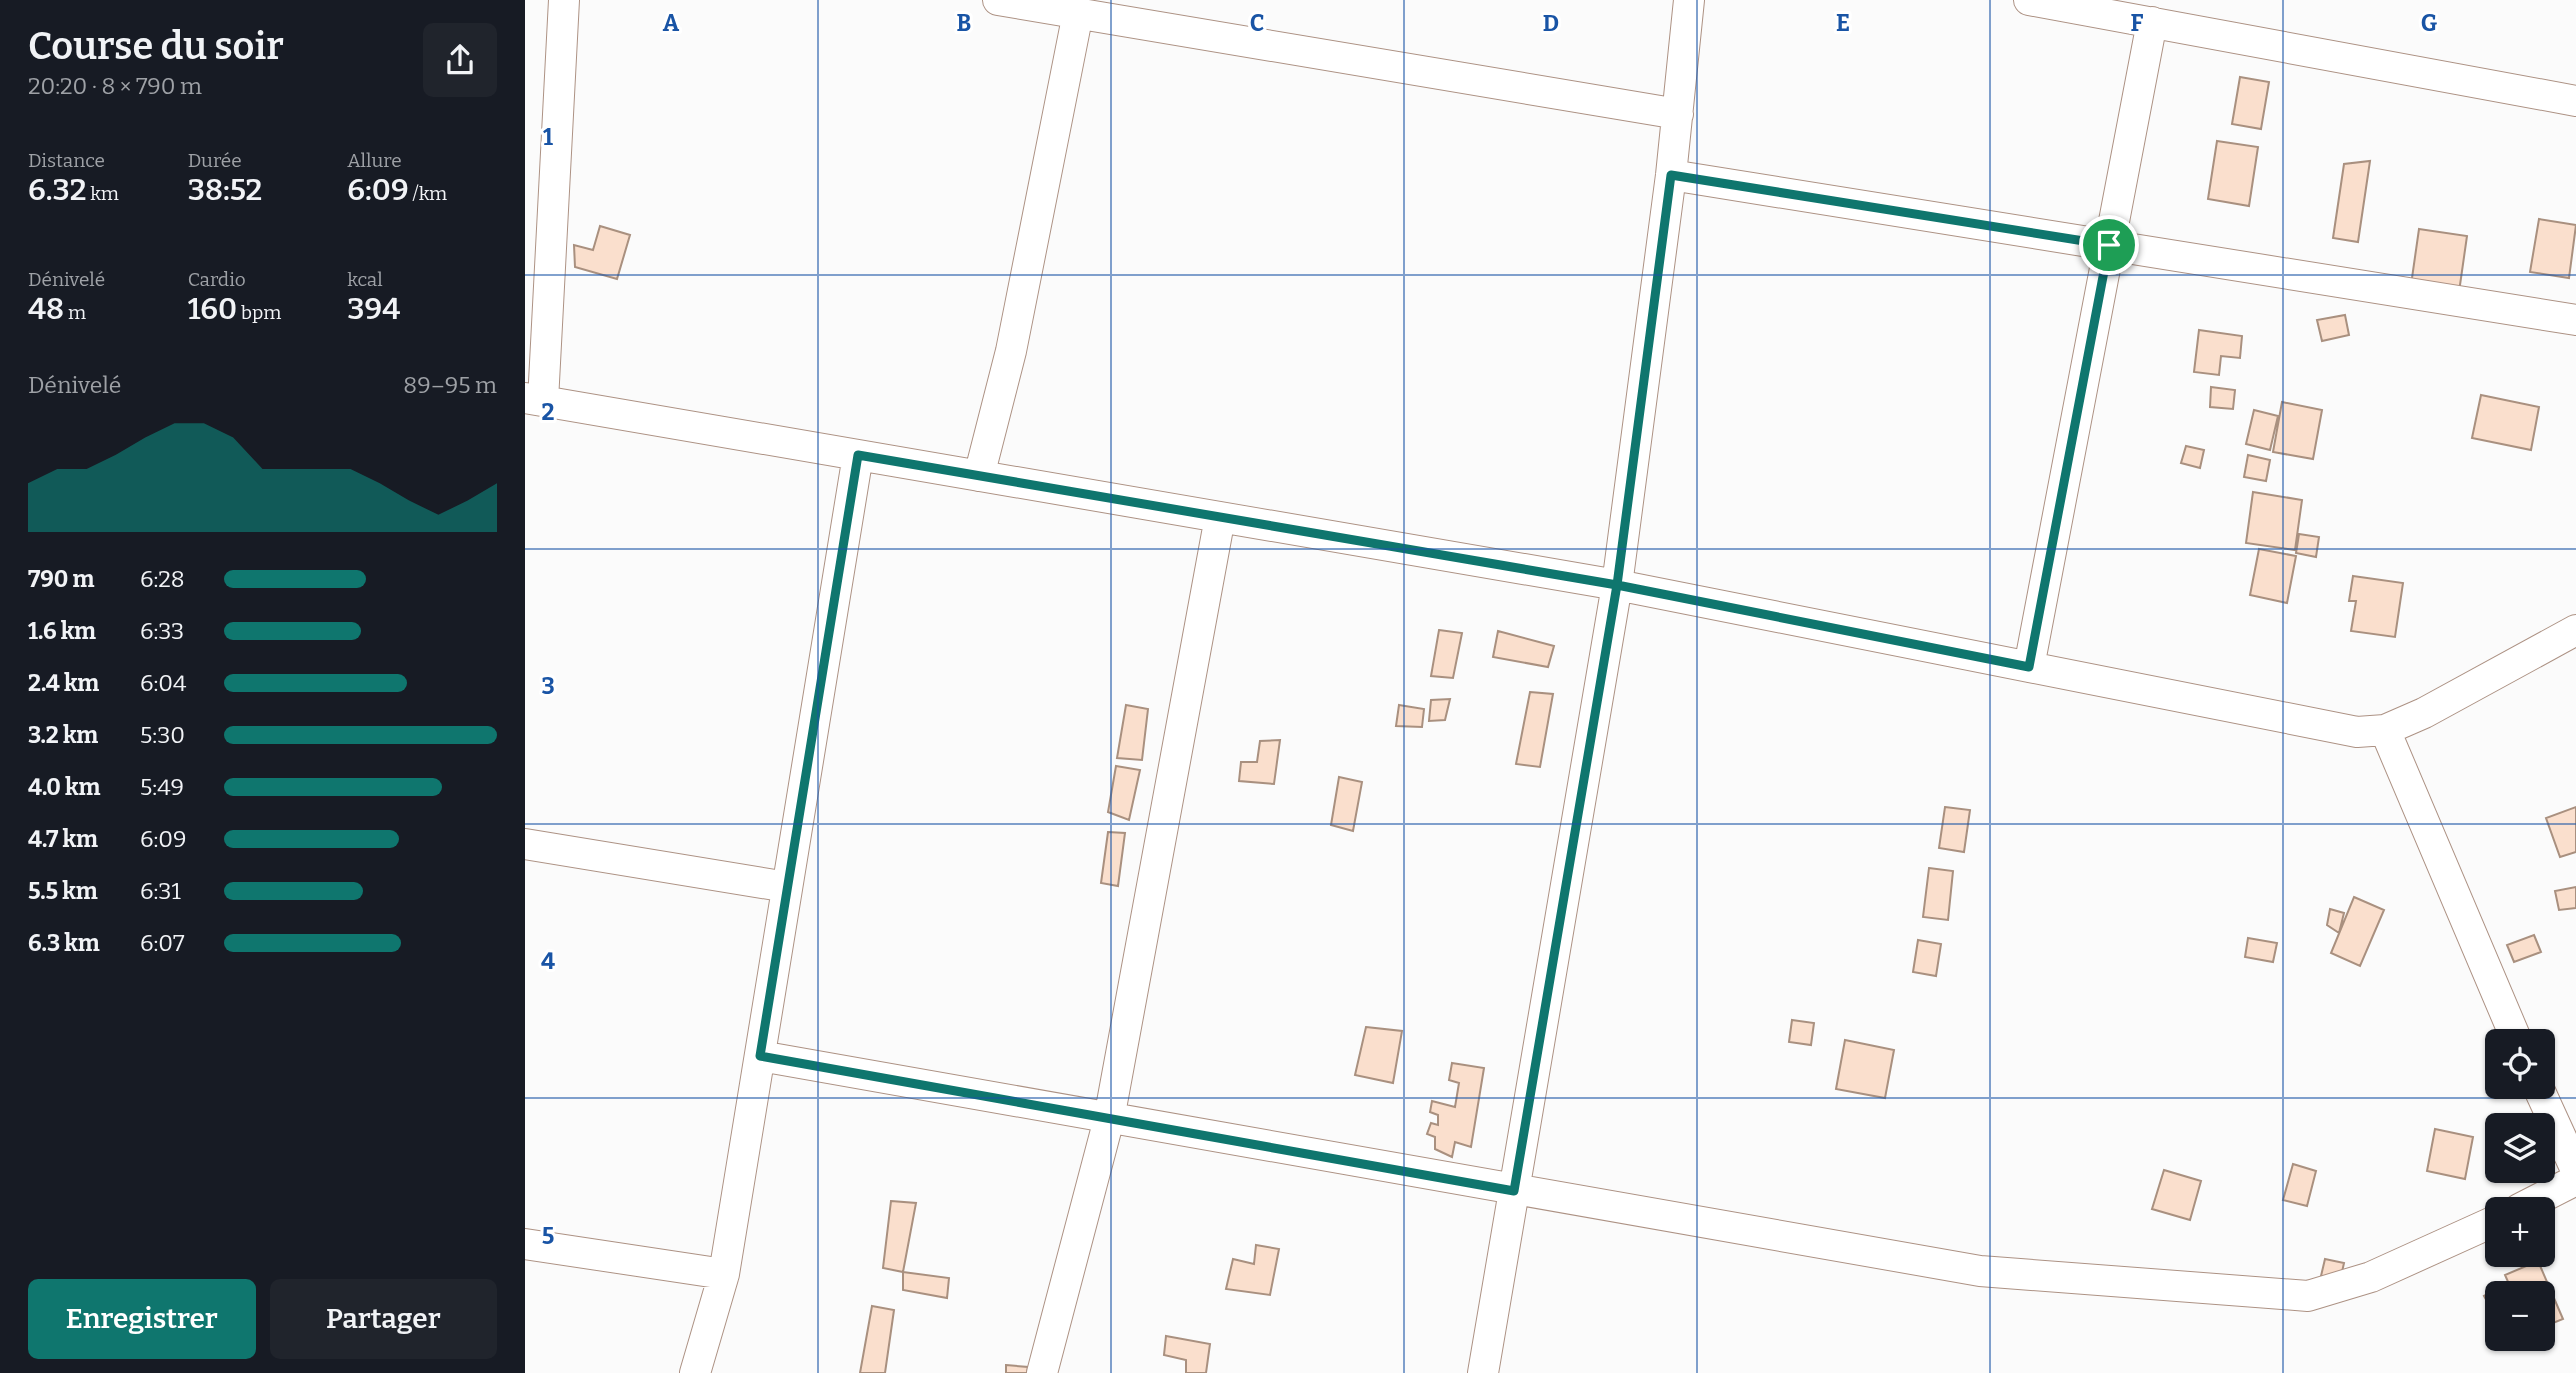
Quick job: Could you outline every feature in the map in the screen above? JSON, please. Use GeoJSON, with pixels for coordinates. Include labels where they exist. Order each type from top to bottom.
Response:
{"type":"FeatureCollection","features":[{"type":"Feature","properties":{"kind":"street"},"geometry":{"type":"LineString","coordinates":[[564,0],[534,399],[1617,585],[2357,732],[2385,730],[2424,713],[2576,630]]}},
{"type":"Feature","properties":{"kind":"street"},"geometry":{"type":"LineString","coordinates":[[998,0],[1678,114]]}},
{"type":"Feature","properties":{"kind":"street"},"geometry":{"type":"LineString","coordinates":[[1483,1373],[1617,585],[1671,175],[1689,0]]}},
{"type":"Feature","properties":{"kind":"street"},"geometry":{"type":"LineString","coordinates":[[2029,0],[2576,101]]}},
{"type":"Feature","properties":{"kind":"street"},"geometry":{"type":"LineString","coordinates":[[979,476],[1011,351],[1078,13]]}},
{"type":"Feature","properties":{"kind":"street"},"geometry":{"type":"LineString","coordinates":[[2029,667],[2152,22]]}},
{"type":"Feature","properties":{"kind":"street"},"geometry":{"type":"LineString","coordinates":[[1671,175],[2576,320]]}},
{"type":"Feature","properties":{"kind":"street"},"geometry":{"type":"LineString","coordinates":[[695,1373],[724,1273],[858,455]]}},
{"type":"Feature","properties":{"kind":"street"},"geometry":{"type":"LineString","coordinates":[[1042,1373],[1109,1119],[1220,517]]}},
{"type":"Feature","properties":{"kind":"street"},"geometry":{"type":"LineString","coordinates":[[2385,730],[2512,1029]]}},
{"type":"Feature","properties":{"kind":"street"},"geometry":{"type":"LineString","coordinates":[[525,844],[787,887]]}},
{"type":"Feature","properties":{"kind":"street"},"geometry":{"type":"LineString","coordinates":[[760,1056],[1980,1271],[2308,1296],[2371,1277],[2485,1225]]}},
{"type":"Feature","properties":{"kind":"street"},"geometry":{"type":"LineString","coordinates":[[2543,1099],[2576,1170]]}},
{"type":"Feature","properties":{"kind":"street"},"geometry":{"type":"LineString","coordinates":[[2543,1197],[2576,1180]]}},
{"type":"Feature","properties":{"kind":"street"},"geometry":{"type":"LineString","coordinates":[[525,1244],[724,1273]]}},
{"type":"Feature","properties":{"kind":"building"},"geometry":{"type":"Polygon","coordinates":[[[2240,77],[2269,82],[2261,129],[2232,124],[2240,77]]]}},
{"type":"Feature","properties":{"kind":"building"},"geometry":{"type":"Polygon","coordinates":[[[2217,141],[2258,147],[2249,206],[2208,199],[2217,141]]]}},
{"type":"Feature","properties":{"kind":"building"},"geometry":{"type":"Polygon","coordinates":[[[2370,161],[2358,242],[2333,238],[2344,164],[2370,161]]]}},
{"type":"Feature","properties":{"kind":"building"},"geometry":{"type":"Polygon","coordinates":[[[2539,219],[2576,225],[2569,278],[2530,272],[2539,219]]]}},
{"type":"Feature","properties":{"kind":"building"},"geometry":{"type":"Polygon","coordinates":[[[600,226],[630,235],[617,279],[575,267],[574,245],[593,250],[600,226]]]}},
{"type":"Feature","properties":{"kind":"building"},"geometry":{"type":"Polygon","coordinates":[[[2419,229],[2467,236],[2459,292],[2411,285],[2419,229]]]}},
{"type":"Feature","properties":{"kind":"building"},"geometry":{"type":"Polygon","coordinates":[[[2345,315],[2349,335],[2322,341],[2317,320],[2345,315]]]}},
{"type":"Feature","properties":{"kind":"building"},"geometry":{"type":"Polygon","coordinates":[[[2199,330],[2242,336],[2240,358],[2221,356],[2219,375],[2194,372],[2199,330]]]}},
{"type":"Feature","properties":{"kind":"building"},"geometry":{"type":"Polygon","coordinates":[[[2211,387],[2235,390],[2233,409],[2210,407],[2211,387]]]}},
{"type":"Feature","properties":{"kind":"building"},"geometry":{"type":"Polygon","coordinates":[[[2481,395],[2539,407],[2531,450],[2472,438],[2481,395]]]}},
{"type":"Feature","properties":{"kind":"building"},"geometry":{"type":"Polygon","coordinates":[[[2282,402],[2322,410],[2313,459],[2273,452],[2282,402]]]}},
{"type":"Feature","properties":{"kind":"building"},"geometry":{"type":"Polygon","coordinates":[[[2254,410],[2278,416],[2270,450],[2246,444],[2254,410]]]}},
{"type":"Feature","properties":{"kind":"building"},"geometry":{"type":"Polygon","coordinates":[[[2186,446],[2204,450],[2200,468],[2181,463],[2186,446]]]}},
{"type":"Feature","properties":{"kind":"building"},"geometry":{"type":"Polygon","coordinates":[[[2248,455],[2270,460],[2266,481],[2244,477],[2248,455]]]}},
{"type":"Feature","properties":{"kind":"building"},"geometry":{"type":"Polygon","coordinates":[[[2253,492],[2302,500],[2295,550],[2246,543],[2253,492]]]}},
{"type":"Feature","properties":{"kind":"building"},"geometry":{"type":"Polygon","coordinates":[[[2299,534],[2319,537],[2316,557],[2296,553],[2299,534]]]}},
{"type":"Feature","properties":{"kind":"building"},"geometry":{"type":"Polygon","coordinates":[[[2259,549],[2296,556],[2287,603],[2250,595],[2259,549]]]}},
{"type":"Feature","properties":{"kind":"building"},"geometry":{"type":"Polygon","coordinates":[[[2353,576],[2403,583],[2395,637],[2351,631],[2356,601],[2349,601],[2353,576]]]}},
{"type":"Feature","properties":{"kind":"building"},"geometry":{"type":"Polygon","coordinates":[[[1439,630],[1462,633],[1453,678],[1431,676],[1439,630]]]}},
{"type":"Feature","properties":{"kind":"building"},"geometry":{"type":"Polygon","coordinates":[[[1498,631],[1554,646],[1548,667],[1493,657],[1498,631]]]}},
{"type":"Feature","properties":{"kind":"building"},"geometry":{"type":"Polygon","coordinates":[[[1530,692],[1553,694],[1540,767],[1516,764],[1530,692]]]}},
{"type":"Feature","properties":{"kind":"building"},"geometry":{"type":"Polygon","coordinates":[[[1450,699],[1445,720],[1429,721],[1431,700],[1450,699]]]}},
{"type":"Feature","properties":{"kind":"building"},"geometry":{"type":"Polygon","coordinates":[[[1126,705],[1148,709],[1142,760],[1117,758],[1126,705]]]}},
{"type":"Feature","properties":{"kind":"building"},"geometry":{"type":"Polygon","coordinates":[[[1399,705],[1424,709],[1422,727],[1396,726],[1399,705]]]}},
{"type":"Feature","properties":{"kind":"building"},"geometry":{"type":"Polygon","coordinates":[[[1280,740],[1274,784],[1239,781],[1241,762],[1257,762],[1260,741],[1280,740]]]}},
{"type":"Feature","properties":{"kind":"building"},"geometry":{"type":"Polygon","coordinates":[[[1116,766],[1140,770],[1129,820],[1108,812],[1116,766]]]}},
{"type":"Feature","properties":{"kind":"building"},"geometry":{"type":"Polygon","coordinates":[[[1339,777],[1362,782],[1353,831],[1331,825],[1339,777]]]}},
{"type":"Feature","properties":{"kind":"building"},"geometry":{"type":"Polygon","coordinates":[[[1945,807],[1970,810],[1964,852],[1939,848],[1945,807]]]}},
{"type":"Feature","properties":{"kind":"building"},"geometry":{"type":"Polygon","coordinates":[[[2576,807],[2576,852],[2560,857],[2546,818],[2576,807]]]}},
{"type":"Feature","properties":{"kind":"building"},"geometry":{"type":"Polygon","coordinates":[[[1108,832],[1125,833],[1118,886],[1101,883],[1108,832]]]}},
{"type":"Feature","properties":{"kind":"building"},"geometry":{"type":"Polygon","coordinates":[[[1929,868],[1953,871],[1948,920],[1923,917],[1929,868]]]}},
{"type":"Feature","properties":{"kind":"building"},"geometry":{"type":"Polygon","coordinates":[[[2576,887],[2576,908],[2559,910],[2555,891],[2576,887]]]}},
{"type":"Feature","properties":{"kind":"building"},"geometry":{"type":"Polygon","coordinates":[[[2354,897],[2384,910],[2360,966],[2331,953],[2354,897]]]}},
{"type":"Feature","properties":{"kind":"building"},"geometry":{"type":"Polygon","coordinates":[[[2330,909],[2344,913],[2339,933],[2327,925],[2330,909]]]}},
{"type":"Feature","properties":{"kind":"building"},"geometry":{"type":"Polygon","coordinates":[[[2534,935],[2541,952],[2514,962],[2507,945],[2534,935]]]}},
{"type":"Feature","properties":{"kind":"building"},"geometry":{"type":"Polygon","coordinates":[[[2248,938],[2277,943],[2273,962],[2245,957],[2248,938]]]}},
{"type":"Feature","properties":{"kind":"building"},"geometry":{"type":"Polygon","coordinates":[[[1918,940],[1941,944],[1936,976],[1913,972],[1918,940]]]}},
{"type":"Feature","properties":{"kind":"building"},"geometry":{"type":"Polygon","coordinates":[[[1792,1020],[1814,1023],[1811,1045],[1789,1042],[1792,1020]]]}},
{"type":"Feature","properties":{"kind":"building"},"geometry":{"type":"Polygon","coordinates":[[[1366,1027],[1402,1031],[1393,1083],[1355,1075],[1366,1027]]]}},
{"type":"Feature","properties":{"kind":"building"},"geometry":{"type":"Polygon","coordinates":[[[1845,1040],[1894,1050],[1885,1098],[1836,1089],[1845,1040]]]}},
{"type":"Feature","properties":{"kind":"building"},"geometry":{"type":"Polygon","coordinates":[[[1452,1063],[1484,1068],[1471,1147],[1455,1142],[1452,1157],[1435,1149],[1435,1137],[1427,1134],[1431,1123],[1438,1125],[1438,1115],[1430,1112],[1432,1101],[1455,1107],[1459,1083],[1449,1080],[1452,1063]]]}},
{"type":"Feature","properties":{"kind":"building"},"geometry":{"type":"Polygon","coordinates":[[[2435,1129],[2473,1137],[2465,1179],[2427,1171],[2435,1129]]]}},
{"type":"Feature","properties":{"kind":"building"},"geometry":{"type":"Polygon","coordinates":[[[2293,1164],[2316,1171],[2307,1206],[2283,1200],[2293,1164]]]}},
{"type":"Feature","properties":{"kind":"building"},"geometry":{"type":"Polygon","coordinates":[[[2164,1170],[2201,1181],[2190,1220],[2152,1209],[2164,1170]]]}},
{"type":"Feature","properties":{"kind":"building"},"geometry":{"type":"Polygon","coordinates":[[[891,1201],[916,1203],[903,1272],[883,1268],[891,1201]]]}},
{"type":"Feature","properties":{"kind":"building"},"geometry":{"type":"Polygon","coordinates":[[[1256,1245],[1279,1249],[1270,1295],[1226,1289],[1233,1259],[1254,1264],[1256,1245]]]}},
{"type":"Feature","properties":{"kind":"building"},"geometry":{"type":"Polygon","coordinates":[[[2325,1259],[2344,1263],[2340,1281],[2321,1276],[2325,1259]]]}},
{"type":"Feature","properties":{"kind":"building"},"geometry":{"type":"Polygon","coordinates":[[[2524,1267],[2541,1267],[2547,1281],[2508,1281],[2505,1275],[2524,1267]]]}},
{"type":"Feature","properties":{"kind":"building"},"geometry":{"type":"Polygon","coordinates":[[[903,1272],[949,1278],[947,1298],[903,1290],[903,1272]]]}},
{"type":"Feature","properties":{"kind":"building"},"geometry":{"type":"Polygon","coordinates":[[[2555,1300],[2563,1319],[2555,1322],[2555,1300]]]}},
{"type":"Feature","properties":{"kind":"building"},"geometry":{"type":"Polygon","coordinates":[[[872,1306],[894,1310],[885,1373],[860,1373],[872,1306]]]}},
{"type":"Feature","properties":{"kind":"building"},"geometry":{"type":"Polygon","coordinates":[[[1166,1336],[1210,1344],[1206,1373],[1186,1373],[1186,1360],[1164,1355],[1166,1336]]]}},
{"type":"Feature","properties":{"kind":"building"},"geometry":{"type":"Polygon","coordinates":[[[1006,1365],[1028,1367],[1027,1373],[1006,1373],[1006,1365]]]}},
{"type":"Feature","properties":{"kind":"route"},"geometry":{"type":"LineString","coordinates":[[2109,245],[1671,175],[1617,585],[1514,1191],[760,1056],[858,455],[1617,585],[2029,667],[2109,245]]}}]}
